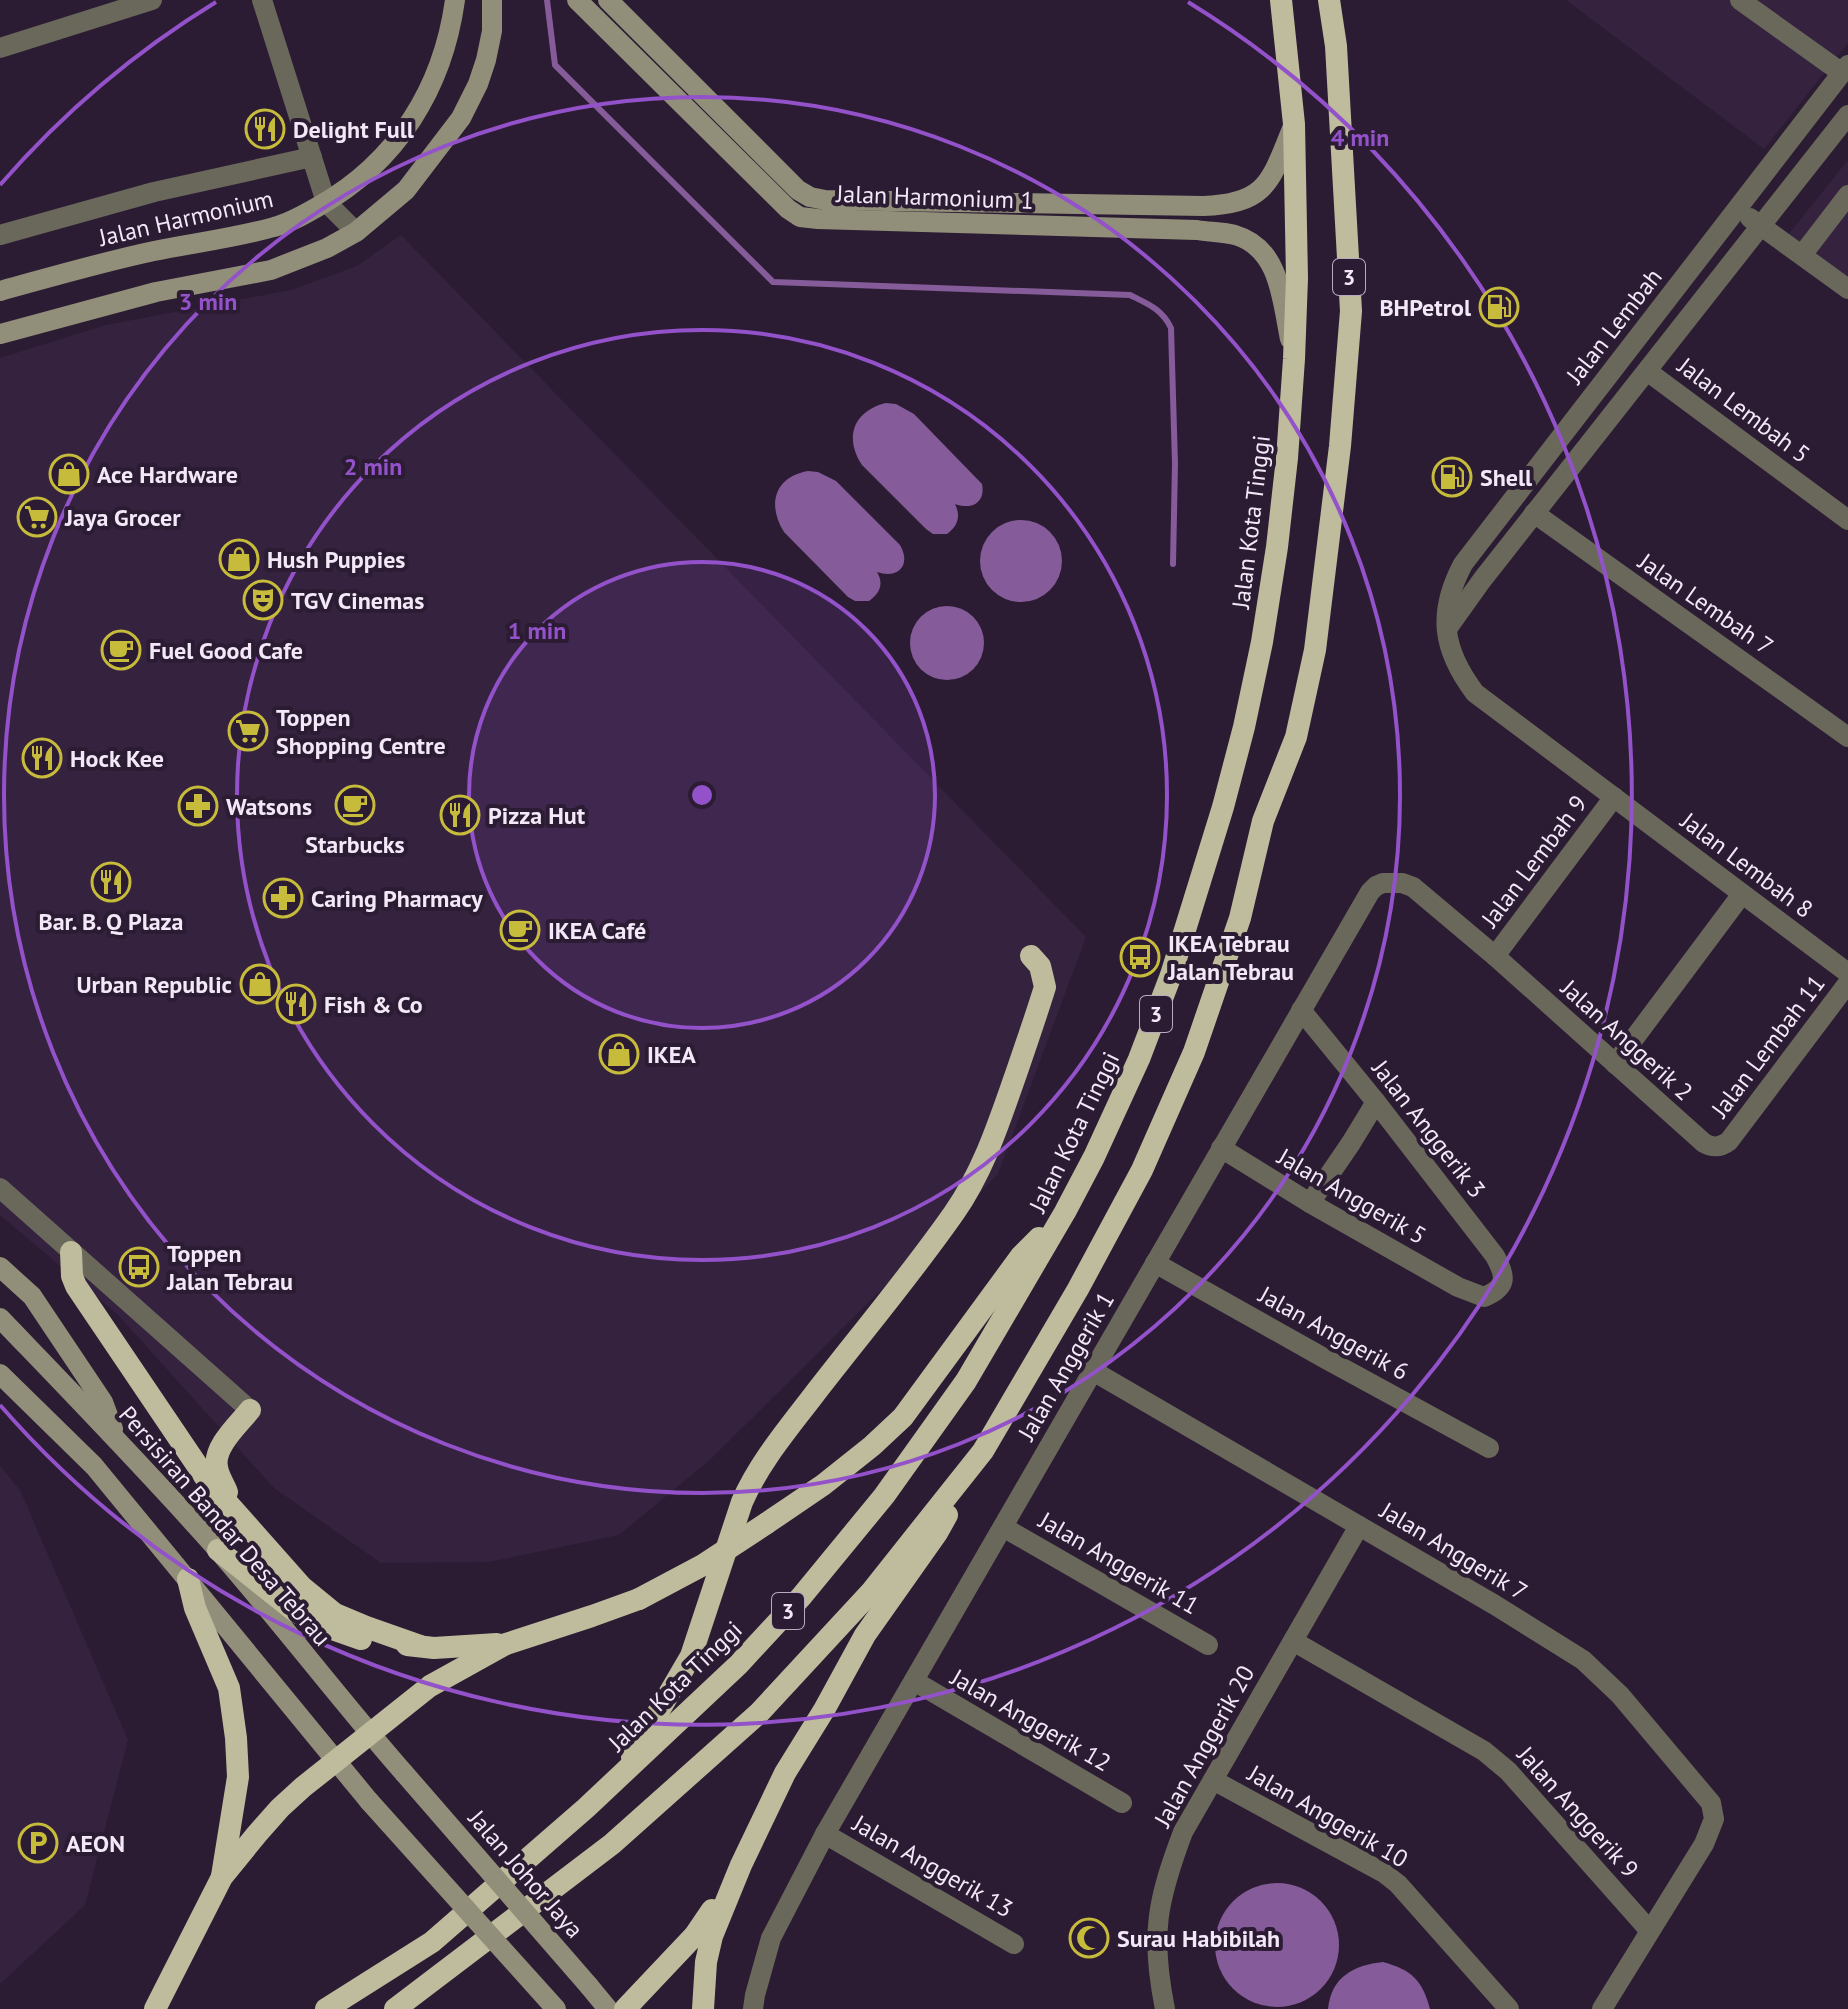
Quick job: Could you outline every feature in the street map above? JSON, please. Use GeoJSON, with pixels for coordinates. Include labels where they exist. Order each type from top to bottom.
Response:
{"type":"FeatureCollection","features":[{"type":"Feature","properties":{"kind":"highway","name":"Jalan Kota Tinggi"},"geometry":{"type":"LineString","coordinates":[[326,2009],[432,1942],[574,1819],[738,1665],[801,1597],[884,1496],[966,1381],[1094,1157],[1139,1059],[1176,960],[1234,767],[1262,642],[1287,458],[1297,278],[1294,124],[1281,0]]}},
{"type":"Feature","properties":{"kind":"highway","name":"3"},"geometry":{"type":"LineString","coordinates":[[395,2009],[612,1844],[759,1713],[871,1592],[983,1451],[1078,1289],[1142,1170],[1194,1052],[1240,918],[1263,821],[1296,737],[1317,637],[1340,446],[1351,311],[1336,46],[1329,0]]}},
{"type":"Feature","properties":{"kind":"highway"},"geometry":{"type":"LineString","coordinates":[[621,1775],[691,1656],[751,1481],[770,1452],[907,1277],[956,1210],[980,1169],[992,1143],[1045,987],[1040,966],[1031,956]]}},
{"type":"Feature","properties":{"kind":"highway"},"geometry":{"type":"LineString","coordinates":[[155,2009],[222,1877],[280,1808],[303,1787],[430,1686],[506,1644],[639,1599],[703,1565],[823,1485],[903,1417],[1021,1256],[1065,1212]]}},
{"type":"Feature","properties":{"kind":"highway"},"geometry":{"type":"LineString","coordinates":[[71,1252],[72,1276],[76,1286],[207,1480],[235,1513],[302,1587],[335,1614],[420,1646]]}},
{"type":"Feature","properties":{"kind":"highway"},"geometry":{"type":"LineString","coordinates":[[235,1513],[216,1467],[216,1458],[250,1410]]}},
{"type":"Feature","properties":{"kind":"highway"},"geometry":{"type":"LineString","coordinates":[[703,2009],[706,1962],[712,1936],[741,1865],[785,1773],[865,1635],[937,1533],[983,1451]]}},
{"type":"Feature","properties":{"kind":"highway"},"geometry":{"type":"LineString","coordinates":[[218,1550],[296,1612],[364,1640],[434,1648],[506,1644]]}},
{"type":"Feature","properties":{"kind":"highway"},"geometry":{"type":"LineString","coordinates":[[188,1579],[195,1608],[229,1688],[236,1738],[238,1777],[222,1877]]}},
{"type":"Feature","properties":{"kind":"highway"},"geometry":{"type":"LineString","coordinates":[[625,2009],[695,1935],[741,1865]]}},
{"type":"Feature","properties":{"kind":"main road","name":"Jalan Harmonium"},"geometry":{"type":"LineString","coordinates":[[0,291],[150,252],[275,227],[356,183],[409,126],[427,94],[439,68],[455,0]]}},
{"type":"Feature","properties":{"kind":"main road"},"geometry":{"type":"LineString","coordinates":[[0,334],[156,292],[271,270],[356,232],[406,190],[461,118],[486,60],[492,31],[492,0]]}},
{"type":"Feature","properties":{"kind":"main road","name":"Jalan Harmonium 1"},"geometry":{"type":"LineString","coordinates":[[577,0],[788,209],[800,217],[1197,230],[1234,235],[1256,246],[1272,264],[1278,279],[1294,359]]}},
{"type":"Feature","properties":{"kind":"main road","name":"Jalan Harmonium 1"},"geometry":{"type":"LineString","coordinates":[[608,0],[798,190],[825,200],[1203,206],[1244,201],[1269,181],[1294,124]]}},
{"type":"Feature","properties":{"kind":"main road"},"geometry":{"type":"LineString","coordinates":[[0,1267],[32,1296],[103,1402],[118,1441]]}},
{"type":"Feature","properties":{"kind":"main road","name":"Persisiran Bandar Desa Tebrau"},"geometry":{"type":"LineString","coordinates":[[0,1318],[218,1550],[404,1773]]}},
{"type":"Feature","properties":{"kind":"main road"},"geometry":{"type":"LineString","coordinates":[[0,1374],[94,1466],[369,1801],[556,2009]]}},
{"type":"Feature","properties":{"kind":"main road","name":"Jalan Johor Jaya"},"geometry":{"type":"LineString","coordinates":[[404,1773],[608,2009]]}},
{"type":"Feature","properties":{"kind":"street"},"geometry":{"type":"LineString","coordinates":[[0,48],[152,0]]}},
{"type":"Feature","properties":{"kind":"street"},"geometry":{"type":"LineString","coordinates":[[262,0],[326,202],[356,232]]}},
{"type":"Feature","properties":{"kind":"street"},"geometry":{"type":"LineString","coordinates":[[1740,0],[1845,69]]}},
{"type":"Feature","properties":{"kind":"street","name":"Jalan Lembah"},"geometry":{"type":"LineString","coordinates":[[1614,797],[1475,693],[1460,673],[1453,659],[1446,611],[1457,575],[1845,69]]}},
{"type":"Feature","properties":{"kind":"street"},"geometry":{"type":"LineString","coordinates":[[1447,629],[1534,513],[1848,115]]}},
{"type":"Feature","properties":{"kind":"street"},"geometry":{"type":"LineString","coordinates":[[0,235],[154,192],[312,157]]}},
{"type":"Feature","properties":{"kind":"street"},"geometry":{"type":"LineString","coordinates":[[1802,255],[1848,195]]}},
{"type":"Feature","properties":{"kind":"street"},"geometry":{"type":"LineString","coordinates":[[1737,208],[1848,289]]}},
{"type":"Feature","properties":{"kind":"street","name":"Jalan Lembah 5"},"geometry":{"type":"LineString","coordinates":[[1647,371],[1848,520]]}},
{"type":"Feature","properties":{"kind":"street","name":"Jalan Lembah 7"},"geometry":{"type":"LineString","coordinates":[[1534,513],[1848,737]]}},
{"type":"Feature","properties":{"kind":"street","name":"Jalan Lembah 8"},"geometry":{"type":"LineString","coordinates":[[1614,797],[1848,973]]}},
{"type":"Feature","properties":{"kind":"street","name":"Jalan Lembah 9"},"geometry":{"type":"LineString","coordinates":[[1495,956],[1614,797]]}},
{"type":"Feature","properties":{"kind":"street","name":"Jalan Anggerik 1"},"geometry":{"type":"LineString","coordinates":[[753,2009],[771,1938],[825,1834],[1370,892],[1383,883],[1402,883],[1413,887],[1495,956]]}},
{"type":"Feature","properties":{"kind":"street"},"geometry":{"type":"LineString","coordinates":[[1615,1064],[1742,894]]}},
{"type":"Feature","properties":{"kind":"street","name":"Jalan Anggerik 2"},"geometry":{"type":"LineString","coordinates":[[1495,956],[1704,1143],[1717,1147],[1729,1141]]}},
{"type":"Feature","properties":{"kind":"street","name":"Jalan Lembah 11"},"geometry":{"type":"LineString","coordinates":[[1729,1141],[1848,983]]}},
{"type":"Feature","properties":{"kind":"street","name":"Jalan Anggerik 3"},"geometry":{"type":"LineString","coordinates":[[1301,1010],[1495,1256],[1504,1276],[1501,1285],[1493,1292],[1484,1297],[1458,1287]]}},
{"type":"Feature","properties":{"kind":"street"},"geometry":{"type":"LineString","coordinates":[[1310,1203],[1376,1102]]}},
{"type":"Feature","properties":{"kind":"street","name":"Jalan Anggerik 5"},"geometry":{"type":"LineString","coordinates":[[1221,1148],[1310,1203],[1458,1287]]}},
{"type":"Feature","properties":{"kind":"street"},"geometry":{"type":"LineString","coordinates":[[0,1188],[250,1410]]}},
{"type":"Feature","properties":{"kind":"street","name":"Jalan Anggerik 6"},"geometry":{"type":"LineString","coordinates":[[1155,1263],[1489,1448]]}},
{"type":"Feature","properties":{"kind":"street","name":"Jalan Anggerik 7"},"geometry":{"type":"LineString","coordinates":[[1093,1371],[1495,1605],[1583,1660],[1620,1695],[1711,1803],[1714,1819],[1704,1844],[1650,1931]]}},
{"type":"Feature","properties":{"kind":"street","name":"Jalan Anggerik 20"},"geometry":{"type":"LineString","coordinates":[[1165,2009],[1157,1968],[1159,1905],[1183,1832],[1359,1526]]}},
{"type":"Feature","properties":{"kind":"street","name":"Jalan Anggerik 11"},"geometry":{"type":"LineString","coordinates":[[1003,1527],[1208,1645]]}},
{"type":"Feature","properties":{"kind":"street","name":"Jalan Anggerik 9"},"geometry":{"type":"LineString","coordinates":[[1293,1641],[1498,1762],[1650,1931]]}},
{"type":"Feature","properties":{"kind":"street","name":"Jalan Anggerik 12"},"geometry":{"type":"LineString","coordinates":[[914,1681],[1122,1803]]}},
{"type":"Feature","properties":{"kind":"street","name":"Jalan Anggerik 10"},"geometry":{"type":"LineString","coordinates":[[1213,1780],[1384,1873],[1398,1884],[1509,2009]]}},
{"type":"Feature","properties":{"kind":"street","name":"Jalan Anggerik 13"},"geometry":{"type":"LineString","coordinates":[[825,1834],[1014,1944]]}},
{"type":"Feature","properties":{"kind":"street"},"geometry":{"type":"LineString","coordinates":[[1602,2009],[1650,1931]]}},
{"type":"Feature","properties":{"kind":"shaded area"},"geometry":{"type":"Polygon","coordinates":[[[1566,0],[1848,0],[1848,43],[1764,149],[1566,0]]]}},
{"type":"Feature","properties":{"kind":"shaded area"},"geometry":{"type":"Polygon","coordinates":[[[1848,160],[1848,297],[1780,245],[1848,160]]]}},
{"type":"Feature","properties":{"kind":"shaded area"},"geometry":{"type":"Polygon","coordinates":[[[401,235],[1086,937],[998,1174],[711,1459],[619,1535],[489,1562],[381,1563],[274,1488],[118,1315],[0,1215],[0,358],[106,325],[291,290],[357,266],[401,235]]]}},
{"type":"Feature","properties":{"kind":"shaded area"},"geometry":{"type":"Polygon","coordinates":[[[886,403],[896,404],[914,414],[982,484],[982,496],[976,503],[967,506],[955,504],[957,520],[947,534],[933,534],[926,529],[862,465],[857,455],[853,436],[859,419],[866,412],[886,403]]]}},
{"type":"Feature","properties":{"kind":"shaded area"},"geometry":{"type":"Polygon","coordinates":[[[818,472],[836,481],[900,545],[903,565],[891,574],[877,572],[880,588],[869,601],[855,601],[848,597],[784,532],[779,522],[775,502],[781,486],[797,474],[818,472]]]}},
{"type":"Feature","properties":{"kind":"shaded area"},"geometry":{"type":"Polygon","coordinates":[[[1021,520],[1037,523],[1050,532],[1059,545],[1062,561],[1059,577],[1050,590],[1037,599],[1021,602],[1005,599],[992,590],[983,577],[980,561],[983,545],[992,532],[1005,523],[1021,520]]]}},
{"type":"Feature","properties":{"kind":"shaded area"},"geometry":{"type":"Polygon","coordinates":[[[940,606],[954,606],[968,612],[978,622],[984,643],[978,664],[968,674],[954,680],[940,680],[926,674],[916,664],[910,650],[910,636],[916,622],[926,612],[940,606]]]}},
{"type":"Feature","properties":{"kind":"shaded area"},"geometry":{"type":"Polygon","coordinates":[[[0,1466],[20,1490],[128,1740],[85,1905],[0,1984],[0,1466]]]}},
{"type":"Feature","properties":{"kind":"shaded area"},"geometry":{"type":"Polygon","coordinates":[[[1277,1883],[1301,1888],[1321,1901],[1334,1921],[1339,1945],[1334,1969],[1321,1989],[1301,2002],[1277,2007],[1253,2002],[1233,1989],[1220,1969],[1215,1945],[1220,1921],[1233,1901],[1253,1888],[1277,1883]]]}},
{"type":"Feature","properties":{"kind":"shaded area"},"geometry":{"type":"Polygon","coordinates":[[[1383,1962],[1409,1973],[1419,1983],[1430,2009],[1328,2009],[1334,1989],[1346,1975],[1363,1966],[1383,1962]]]}},
{"type":"Feature","properties":{"kind":"waterway"},"geometry":{"type":"LineString","coordinates":[[547,0],[555,65],[773,282],[1130,295],[1159,312],[1171,328],[1175,464],[1173,564]]}},
{"type":"Feature","properties":{"kind":"place","name":"Delight Full"},"geometry":{"type":"Point","coordinates":[265,129]}},
{"type":"Feature","properties":{"kind":"place","name":"BHPetrol"},"geometry":{"type":"Point","coordinates":[1499,307]}},
{"type":"Feature","properties":{"kind":"place","name":"Ace Hardware"},"geometry":{"type":"Point","coordinates":[69,474]}},
{"type":"Feature","properties":{"kind":"place","name":"Shell"},"geometry":{"type":"Point","coordinates":[1452,477]}},
{"type":"Feature","properties":{"kind":"place","name":"Jaya Grocer"},"geometry":{"type":"Point","coordinates":[37,517]}},
{"type":"Feature","properties":{"kind":"place","name":"Hush Puppies"},"geometry":{"type":"Point","coordinates":[239,559]}},
{"type":"Feature","properties":{"kind":"place","name":"TGV Cinemas"},"geometry":{"type":"Point","coordinates":[263,600]}},
{"type":"Feature","properties":{"kind":"place","name":"Fuel Good Cafe"},"geometry":{"type":"Point","coordinates":[121,650]}},
{"type":"Feature","properties":{"kind":"place","name":"Toppen Shopping Centre"},"geometry":{"type":"Point","coordinates":[248,731]}},
{"type":"Feature","properties":{"kind":"place","name":"Hock Kee"},"geometry":{"type":"Point","coordinates":[42,758]}},
{"type":"Feature","properties":{"kind":"place","name":"Starbucks"},"geometry":{"type":"Point","coordinates":[355,805]}},
{"type":"Feature","properties":{"kind":"place","name":"Watsons"},"geometry":{"type":"Point","coordinates":[198,806]}},
{"type":"Feature","properties":{"kind":"place","name":"Pizza Hut"},"geometry":{"type":"Point","coordinates":[460,815]}},
{"type":"Feature","properties":{"kind":"place","name":"Bar. B. Q Plaza"},"geometry":{"type":"Point","coordinates":[111,882]}},
{"type":"Feature","properties":{"kind":"place","name":"Caring Pharmacy"},"geometry":{"type":"Point","coordinates":[283,898]}},
{"type":"Feature","properties":{"kind":"place","name":"IKEA Café"},"geometry":{"type":"Point","coordinates":[520,930]}},
{"type":"Feature","properties":{"kind":"place","name":"IKEA Tebrau Jalan Tebrau"},"geometry":{"type":"Point","coordinates":[1140,957]}},
{"type":"Feature","properties":{"kind":"place","name":"Urban Republic"},"geometry":{"type":"Point","coordinates":[260,984]}},
{"type":"Feature","properties":{"kind":"place","name":"Fish & Co"},"geometry":{"type":"Point","coordinates":[296,1004]}},
{"type":"Feature","properties":{"kind":"place","name":"IKEA"},"geometry":{"type":"Point","coordinates":[619,1054]}},
{"type":"Feature","properties":{"kind":"place","name":"Toppen Jalan Tebrau"},"geometry":{"type":"Point","coordinates":[139,1267]}},
{"type":"Feature","properties":{"kind":"place","name":"AEON"},"geometry":{"type":"Point","coordinates":[38,1843]}},
{"type":"Feature","properties":{"kind":"place","name":"Surau Habibilah"},"geometry":{"type":"Point","coordinates":[1089,1938]}}]}
